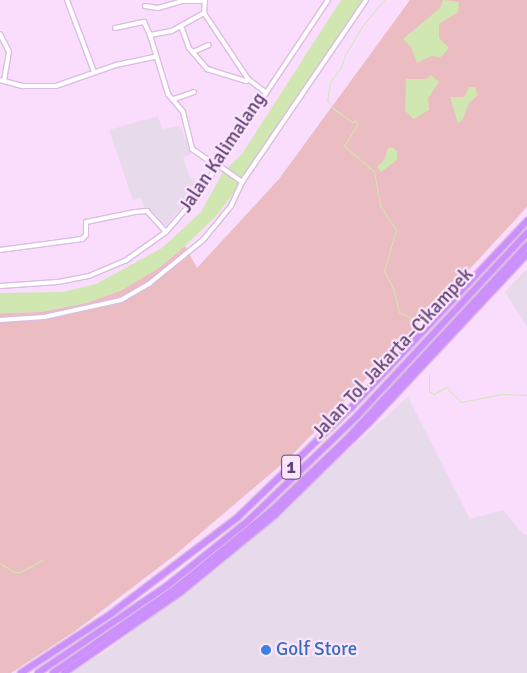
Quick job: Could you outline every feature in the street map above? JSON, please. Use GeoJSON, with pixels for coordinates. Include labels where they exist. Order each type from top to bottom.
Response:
{"type":"FeatureCollection","features":[{"type":"Feature","properties":{"kind":"highway","name":"1"},"geometry":{"type":"LineString","coordinates":[[21,673],[111,614],[237,518],[351,408],[527,221]]}},
{"type":"Feature","properties":{"kind":"highway","name":"Jalan Tol Jakarta–Cikampek"},"geometry":{"type":"LineString","coordinates":[[38,673],[167,586],[247,522],[358,416],[527,233]]}},
{"type":"Feature","properties":{"kind":"highway","name":"Jalan Tol Jakarta–Cikampek"},"geometry":{"type":"LineString","coordinates":[[53,673],[153,604],[260,522],[346,440],[527,245]]}},
{"type":"Feature","properties":{"kind":"highway","name":"1"},"geometry":{"type":"LineString","coordinates":[[64,673],[188,586],[275,515],[368,424],[527,254]]}},
{"type":"Feature","properties":{"kind":"street"},"geometry":{"type":"LineString","coordinates":[[67,0],[94,72]]}},
{"type":"Feature","properties":{"kind":"street","name":"Jalan Kalimalang"},"geometry":{"type":"LineString","coordinates":[[0,286],[58,282],[106,271],[166,232],[184,214],[219,166],[264,91],[328,0]]}},
{"type":"Feature","properties":{"kind":"street"},"geometry":{"type":"LineString","coordinates":[[0,320],[44,317],[100,307],[133,294],[207,236],[231,206],[241,181],[366,0]]}},
{"type":"Feature","properties":{"kind":"street"},"geometry":{"type":"LineString","coordinates":[[145,6],[158,8],[182,1],[205,1],[204,12],[248,78],[264,91]]}},
{"type":"Feature","properties":{"kind":"street"},"geometry":{"type":"LineString","coordinates":[[150,35],[180,26],[204,12]]}},
{"type":"Feature","properties":{"kind":"street"},"geometry":{"type":"LineString","coordinates":[[115,28],[144,22],[150,35],[155,57],[168,94],[183,112],[193,151],[241,181]]}},
{"type":"Feature","properties":{"kind":"street"},"geometry":{"type":"LineString","coordinates":[[180,26],[194,52],[208,69],[246,81],[248,78]]}},
{"type":"Feature","properties":{"kind":"street"},"geometry":{"type":"LineString","coordinates":[[0,34],[9,52],[2,81],[23,86],[56,86],[94,72],[155,57]]}},
{"type":"Feature","properties":{"kind":"street"},"geometry":{"type":"LineString","coordinates":[[194,52],[209,45]]}},
{"type":"Feature","properties":{"kind":"street"},"geometry":{"type":"LineString","coordinates":[[174,99],[194,92]]}},
{"type":"Feature","properties":{"kind":"street"},"geometry":{"type":"LineString","coordinates":[[0,250],[82,239],[86,236],[86,222],[135,212],[147,212],[166,232]]}},
{"type":"Feature","properties":{"kind":"shaded area"},"geometry":{"type":"Polygon","coordinates":[[[341,0],[367,0],[242,182],[217,215],[185,246],[160,267],[122,290],[86,303],[40,312],[0,313],[0,293],[63,292],[96,284],[162,248],[201,212],[223,172],[242,154],[341,0]]]}},
{"type":"Feature","properties":{"kind":"shaded area"},"geometry":{"type":"Polygon","coordinates":[[[410,0],[527,0],[527,207],[402,342],[290,457],[175,555],[74,632],[11,673],[0,673],[0,313],[40,312],[86,303],[122,290],[160,267],[185,246],[197,268],[279,179],[410,0]]]}},
{"type":"Feature","properties":{"kind":"shaded area"},"geometry":{"type":"Polygon","coordinates":[[[443,0],[459,2],[458,12],[439,24],[439,38],[449,48],[441,57],[431,56],[417,63],[411,47],[403,39],[440,8],[443,0]]]}},
{"type":"Feature","properties":{"kind":"shaded area"},"geometry":{"type":"Polygon","coordinates":[[[431,75],[439,82],[428,98],[429,110],[414,119],[405,111],[406,79],[426,79],[431,75]]]}},
{"type":"Feature","properties":{"kind":"shaded area"},"geometry":{"type":"Polygon","coordinates":[[[469,87],[475,87],[478,95],[469,103],[462,121],[458,123],[450,97],[464,97],[469,87]]]}},
{"type":"Feature","properties":{"kind":"shaded area"},"geometry":{"type":"Polygon","coordinates":[[[158,116],[162,129],[180,126],[191,154],[183,157],[189,175],[199,185],[166,226],[153,212],[146,214],[141,198],[133,200],[109,130],[158,116]]]}},
{"type":"Feature","properties":{"kind":"shaded area"},"geometry":{"type":"Polygon","coordinates":[[[392,147],[397,151],[397,160],[381,172],[377,167],[384,160],[388,148],[392,147]]]}},
{"type":"Feature","properties":{"kind":"shaded area"},"geometry":{"type":"Polygon","coordinates":[[[527,269],[527,327],[505,292],[527,269]]]}},
{"type":"Feature","properties":{"kind":"shaded area"},"geometry":{"type":"Polygon","coordinates":[[[408,397],[470,519],[503,510],[524,535],[527,534],[527,673],[69,673],[108,650],[168,603],[294,498],[408,397]]]}},
{"type":"Feature","properties":{"kind":"waterway"},"geometry":{"type":"LineString","coordinates":[[384,0],[363,25],[345,55],[341,67],[330,82],[327,100],[334,109],[352,122],[356,120],[357,125],[344,146],[374,171],[380,206],[396,230],[384,271],[393,288],[399,312],[412,318],[418,328],[406,344]]}},
{"type":"Feature","properties":{"kind":"waterway"},"geometry":{"type":"LineString","coordinates":[[429,373],[429,391],[434,394],[446,387],[461,402],[501,394],[527,395]]}},
{"type":"Feature","properties":{"kind":"waterway"},"geometry":{"type":"LineString","coordinates":[[0,563],[14,572],[20,572],[43,560]]}},
{"type":"Feature","properties":{"kind":"place","name":"Golf Store"},"geometry":{"type":"Point","coordinates":[266,650]}}]}
